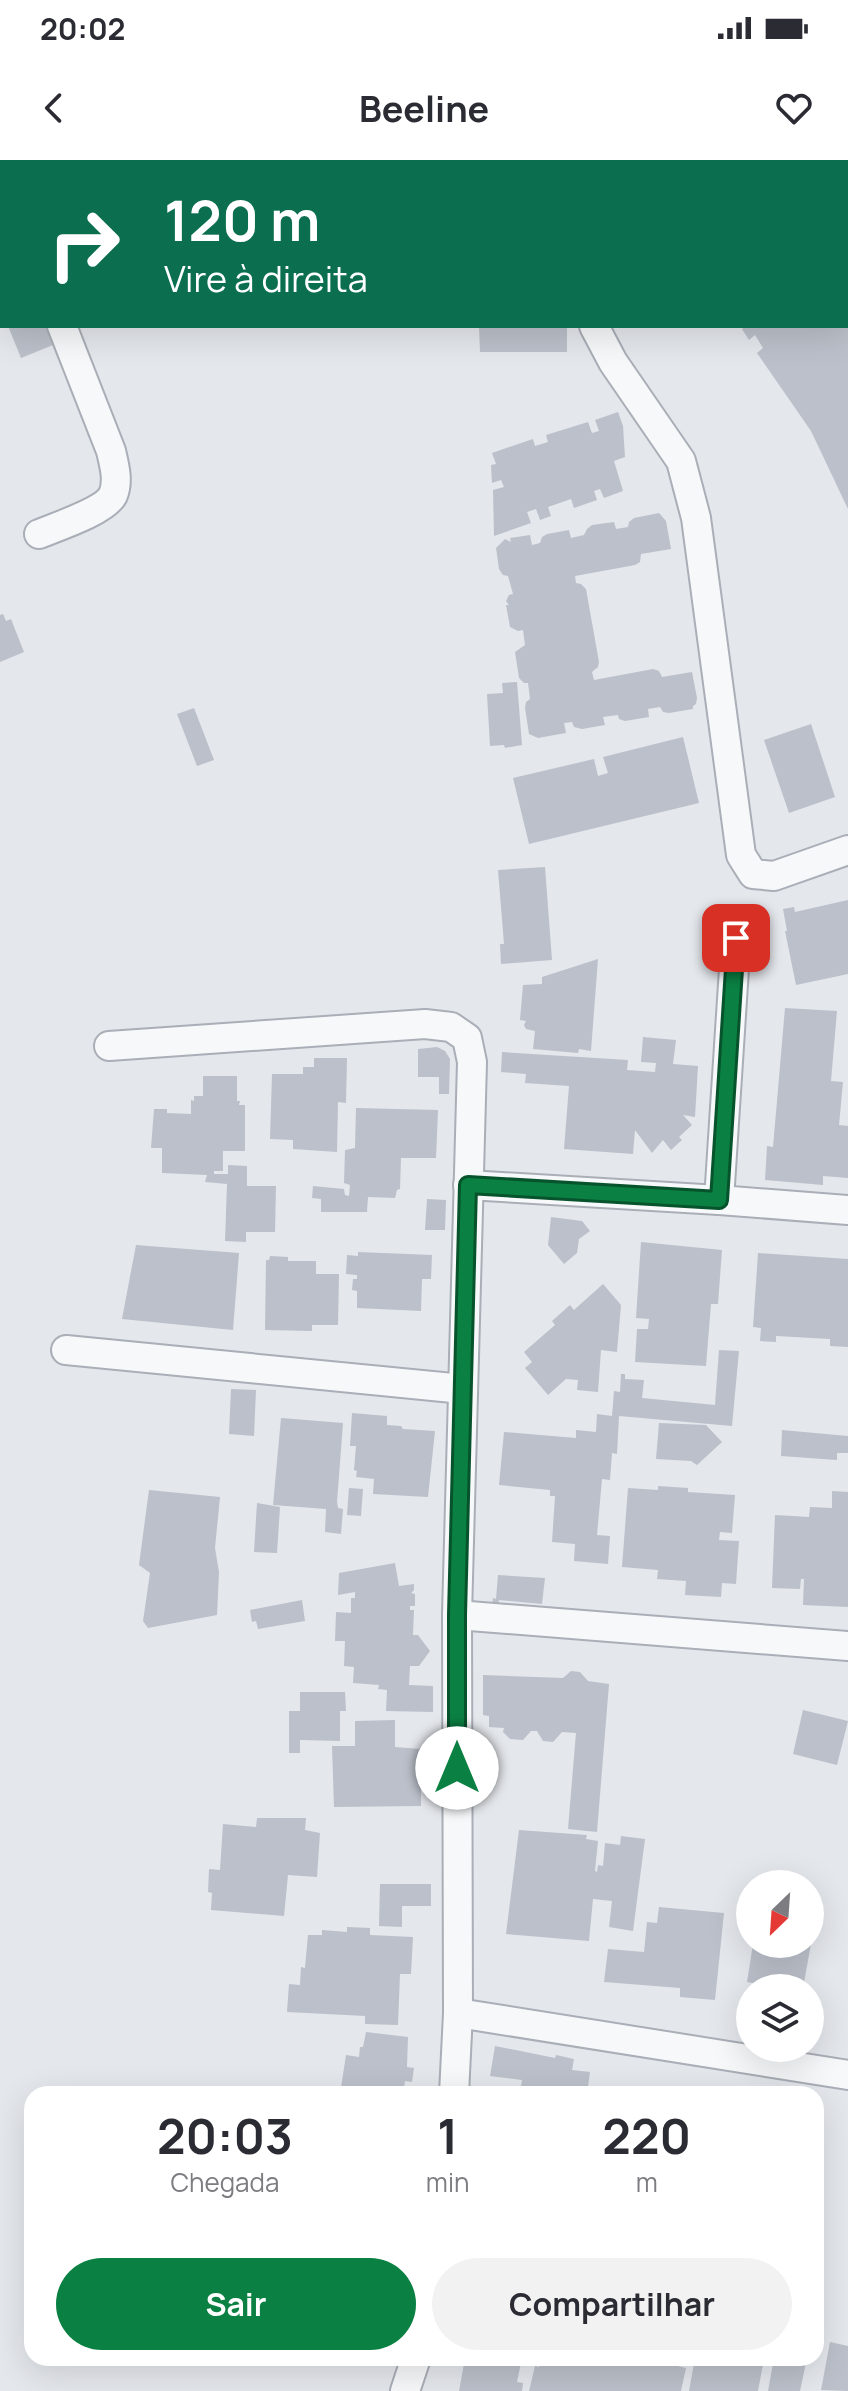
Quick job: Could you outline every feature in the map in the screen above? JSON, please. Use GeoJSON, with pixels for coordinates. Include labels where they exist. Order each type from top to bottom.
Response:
{"type":"FeatureCollection","features":[{"type":"Feature","properties":{"kind":"street"},"geometry":{"type":"LineString","coordinates":[[39,534],[104,506],[112,496],[115,482],[111,451],[63,328]]}},
{"type":"Feature","properties":{"kind":"street"},"geometry":{"type":"LineString","coordinates":[[595,328],[613,362],[681,461],[696,518],[741,855],[753,874],[774,876],[848,850]]}},
{"type":"Feature","properties":{"kind":"street"},"geometry":{"type":"LineString","coordinates":[[719,1200],[736,938]]}},
{"type":"Feature","properties":{"kind":"street"},"geometry":{"type":"LineString","coordinates":[[109,1046],[425,1024],[451,1027],[467,1038],[472,1062],[457,1615],[458,2013],[454,2086]]}},
{"type":"Feature","properties":{"kind":"street"},"geometry":{"type":"LineString","coordinates":[[468,1185],[848,1210]]}},
{"type":"Feature","properties":{"kind":"street"},"geometry":{"type":"LineString","coordinates":[[66,1350],[463,1389]]}},
{"type":"Feature","properties":{"kind":"street"},"geometry":{"type":"LineString","coordinates":[[457,1615],[848,1646]]}},
{"type":"Feature","properties":{"kind":"street"},"geometry":{"type":"LineString","coordinates":[[458,2013],[848,2075]]}},
{"type":"Feature","properties":{"kind":"street"},"geometry":{"type":"LineString","coordinates":[[405,2391],[413,2366]]}},
{"type":"Feature","properties":{"kind":"building"},"geometry":{"type":"Polygon","coordinates":[[[9,328],[47,328],[53,345],[21,358],[9,328]]]}},
{"type":"Feature","properties":{"kind":"building"},"geometry":{"type":"Polygon","coordinates":[[[479,328],[567,328],[567,352],[480,352],[479,328]]]}},
{"type":"Feature","properties":{"kind":"building"},"geometry":{"type":"Polygon","coordinates":[[[848,328],[848,509],[811,431],[757,353],[763,348],[755,335],[749,340],[742,329],[848,328]]]}},
{"type":"Feature","properties":{"kind":"building"},"geometry":{"type":"Polygon","coordinates":[[[618,412],[623,426],[625,457],[614,461],[623,491],[604,498],[600,489],[594,491],[597,500],[574,508],[571,499],[548,507],[551,516],[540,520],[536,509],[527,512],[531,523],[494,536],[493,490],[504,487],[501,480],[492,483],[491,465],[496,464],[492,453],[533,439],[535,446],[548,442],[546,435],[588,422],[592,433],[599,431],[595,420],[618,412]]]}},
{"type":"Feature","properties":{"kind":"building"},"geometry":{"type":"Polygon","coordinates":[[[659,513],[666,521],[671,549],[641,554],[640,562],[635,565],[575,576],[576,583],[586,589],[599,662],[592,672],[594,680],[653,669],[659,671],[662,677],[692,672],[696,704],[693,709],[669,713],[663,712],[660,707],[648,709],[649,717],[625,721],[618,715],[603,717],[605,725],[582,729],[574,727],[572,722],[564,723],[566,733],[538,738],[529,734],[525,708],[530,699],[528,683],[519,678],[515,652],[525,645],[523,630],[510,627],[506,601],[513,594],[508,576],[499,569],[496,548],[505,539],[511,542],[510,538],[530,535],[532,545],[540,543],[547,534],[569,530],[571,538],[584,535],[592,525],[614,522],[616,529],[628,527],[634,518],[659,513]]]}},
{"type":"Feature","properties":{"kind":"building"},"geometry":{"type":"Polygon","coordinates":[[[3,614],[6,621],[11,619],[24,652],[0,662],[0,615],[3,614]]]}},
{"type":"Feature","properties":{"kind":"building"},"geometry":{"type":"Polygon","coordinates":[[[517,682],[522,745],[505,748],[504,745],[490,746],[487,694],[503,693],[502,683],[517,682]]]}},
{"type":"Feature","properties":{"kind":"building"},"geometry":{"type":"Polygon","coordinates":[[[194,708],[214,760],[197,766],[177,714],[194,708]]]}},
{"type":"Feature","properties":{"kind":"building"},"geometry":{"type":"Polygon","coordinates":[[[811,724],[835,797],[789,813],[764,740],[811,724]]]}},
{"type":"Feature","properties":{"kind":"building"},"geometry":{"type":"Polygon","coordinates":[[[683,737],[699,803],[529,844],[513,778],[594,759],[598,776],[608,773],[603,757],[683,737]]]}},
{"type":"Feature","properties":{"kind":"building"},"geometry":{"type":"Polygon","coordinates":[[[545,867],[552,960],[501,964],[500,944],[504,944],[498,870],[545,867]]]}},
{"type":"Feature","properties":{"kind":"building"},"geometry":{"type":"Polygon","coordinates":[[[848,900],[848,974],[796,985],[783,909],[794,907],[795,912],[848,900]]]}},
{"type":"Feature","properties":{"kind":"building"},"geometry":{"type":"Polygon","coordinates":[[[598,959],[591,1051],[579,1049],[578,1053],[533,1049],[535,1031],[526,1029],[526,1021],[520,1020],[523,985],[542,984],[542,977],[598,959]]]}},
{"type":"Feature","properties":{"kind":"building"},"geometry":{"type":"Polygon","coordinates":[[[785,1008],[837,1011],[831,1081],[843,1082],[839,1125],[848,1126],[848,1178],[823,1176],[823,1185],[765,1180],[767,1146],[773,1147],[785,1008]]]}},
{"type":"Feature","properties":{"kind":"building"},"geometry":{"type":"Polygon","coordinates":[[[643,1037],[676,1040],[673,1064],[698,1066],[695,1117],[683,1115],[692,1125],[671,1150],[663,1140],[652,1153],[635,1130],[633,1154],[564,1149],[569,1086],[525,1083],[526,1074],[501,1072],[502,1052],[628,1060],[627,1070],[655,1072],[656,1063],[641,1062],[643,1037]]]}},
{"type":"Feature","properties":{"kind":"building"},"geometry":{"type":"Polygon","coordinates":[[[437,1047],[445,1051],[450,1059],[449,1094],[439,1094],[439,1077],[418,1077],[418,1049],[437,1047]]]}},
{"type":"Feature","properties":{"kind":"building"},"geometry":{"type":"Polygon","coordinates":[[[314,1058],[347,1058],[346,1103],[338,1102],[337,1152],[293,1149],[293,1140],[270,1139],[272,1074],[303,1074],[303,1067],[314,1067],[314,1058]]]}},
{"type":"Feature","properties":{"kind":"building"},"geometry":{"type":"Polygon","coordinates":[[[203,1076],[237,1076],[237,1101],[240,1101],[239,1105],[245,1105],[245,1151],[223,1151],[223,1171],[214,1171],[214,1174],[228,1174],[228,1165],[247,1166],[247,1186],[276,1186],[275,1232],[246,1232],[246,1242],[225,1241],[227,1184],[205,1182],[207,1175],[162,1173],[162,1148],[151,1148],[154,1109],[191,1114],[191,1100],[194,1101],[194,1096],[203,1096],[203,1076]]]}},
{"type":"Feature","properties":{"kind":"building"},"geometry":{"type":"Polygon","coordinates":[[[356,1108],[438,1110],[436,1158],[401,1158],[400,1189],[395,1198],[368,1197],[367,1212],[321,1212],[321,1199],[312,1198],[313,1186],[344,1189],[345,1195],[349,1196],[350,1185],[344,1183],[345,1150],[355,1148],[356,1108]]]}},
{"type":"Feature","properties":{"kind":"building"},"geometry":{"type":"Polygon","coordinates":[[[427,1199],[446,1200],[445,1230],[425,1230],[427,1199]]]}},
{"type":"Feature","properties":{"kind":"building"},"geometry":{"type":"Polygon","coordinates":[[[551,1217],[582,1221],[590,1231],[579,1239],[577,1253],[564,1264],[548,1245],[551,1217]]]}},
{"type":"Feature","properties":{"kind":"building"},"geometry":{"type":"Polygon","coordinates":[[[641,1242],[722,1250],[718,1304],[711,1304],[706,1366],[635,1362],[637,1329],[648,1329],[649,1319],[636,1318],[641,1242]]]}},
{"type":"Feature","properties":{"kind":"building"},"geometry":{"type":"Polygon","coordinates":[[[136,1245],[239,1253],[233,1330],[122,1319],[136,1245]]]}},
{"type":"Feature","properties":{"kind":"building"},"geometry":{"type":"Polygon","coordinates":[[[358,1252],[432,1255],[431,1279],[422,1279],[421,1311],[357,1308],[357,1291],[352,1290],[353,1279],[357,1279],[357,1275],[346,1274],[347,1255],[358,1256],[358,1252]]]}},
{"type":"Feature","properties":{"kind":"building"},"geometry":{"type":"Polygon","coordinates":[[[758,1253],[848,1259],[848,1347],[830,1346],[830,1339],[776,1336],[776,1342],[760,1341],[761,1328],[753,1327],[758,1253]]]}},
{"type":"Feature","properties":{"kind":"building"},"geometry":{"type":"Polygon","coordinates":[[[270,1256],[288,1257],[288,1261],[316,1261],[316,1274],[339,1274],[338,1325],[312,1325],[312,1331],[265,1330],[266,1260],[270,1256]]]}},
{"type":"Feature","properties":{"kind":"building"},"geometry":{"type":"Polygon","coordinates":[[[603,1284],[621,1305],[617,1352],[601,1350],[598,1392],[577,1390],[578,1380],[566,1379],[548,1395],[525,1368],[532,1362],[524,1352],[555,1325],[552,1321],[570,1305],[574,1310],[603,1284]]]}},
{"type":"Feature","properties":{"kind":"building"},"geometry":{"type":"Polygon","coordinates":[[[719,1350],[739,1351],[732,1426],[619,1416],[617,1454],[612,1453],[610,1480],[602,1479],[597,1535],[610,1536],[608,1564],[574,1561],[575,1544],[552,1542],[555,1496],[550,1496],[550,1490],[499,1485],[504,1432],[576,1438],[576,1430],[596,1432],[597,1414],[612,1416],[614,1391],[620,1392],[621,1374],[625,1374],[625,1379],[644,1380],[642,1398],[715,1405],[719,1350]]]}},
{"type":"Feature","properties":{"kind":"building"},"geometry":{"type":"Polygon","coordinates":[[[231,1389],[256,1390],[254,1436],[229,1434],[231,1389]]]}},
{"type":"Feature","properties":{"kind":"building"},"geometry":{"type":"Polygon","coordinates":[[[352,1413],[387,1416],[387,1425],[401,1426],[403,1429],[435,1431],[428,1497],[373,1494],[374,1479],[356,1477],[356,1446],[350,1446],[352,1413]]]}},
{"type":"Feature","properties":{"kind":"building"},"geometry":{"type":"Polygon","coordinates":[[[281,1418],[343,1423],[337,1502],[338,1508],[343,1509],[341,1534],[325,1532],[326,1509],[273,1505],[281,1418]]]}},
{"type":"Feature","properties":{"kind":"building"},"geometry":{"type":"Polygon","coordinates":[[[659,1423],[706,1425],[722,1442],[697,1465],[691,1461],[656,1459],[659,1423]]]}},
{"type":"Feature","properties":{"kind":"building"},"geometry":{"type":"Polygon","coordinates":[[[782,1430],[848,1436],[848,1453],[837,1453],[837,1460],[781,1456],[782,1430]]]}},
{"type":"Feature","properties":{"kind":"building"},"geometry":{"type":"Polygon","coordinates":[[[658,1486],[688,1488],[688,1492],[735,1495],[732,1533],[720,1532],[719,1540],[739,1541],[736,1584],[722,1583],[721,1597],[685,1595],[686,1581],[657,1579],[658,1570],[622,1567],[628,1488],[658,1490],[658,1486]]]}},
{"type":"Feature","properties":{"kind":"building"},"geometry":{"type":"Polygon","coordinates":[[[349,1488],[363,1489],[361,1516],[347,1515],[349,1488]]]}},
{"type":"Feature","properties":{"kind":"building"},"geometry":{"type":"Polygon","coordinates":[[[149,1490],[220,1497],[215,1548],[219,1572],[217,1615],[148,1628],[143,1621],[150,1573],[139,1565],[149,1490]]]}},
{"type":"Feature","properties":{"kind":"building"},"geometry":{"type":"Polygon","coordinates":[[[832,1491],[848,1492],[848,1607],[803,1605],[804,1579],[801,1579],[800,1589],[772,1588],[775,1515],[809,1517],[810,1507],[832,1508],[832,1491]]]}},
{"type":"Feature","properties":{"kind":"building"},"geometry":{"type":"Polygon","coordinates":[[[257,1503],[280,1507],[277,1553],[254,1552],[257,1503]]]}},
{"type":"Feature","properties":{"kind":"building"},"geometry":{"type":"Polygon","coordinates":[[[395,1563],[399,1586],[414,1584],[411,1593],[415,1594],[415,1606],[410,1606],[410,1610],[414,1610],[413,1635],[418,1635],[430,1651],[419,1666],[410,1666],[409,1685],[433,1686],[433,1712],[386,1711],[387,1690],[378,1689],[379,1685],[353,1683],[354,1667],[344,1666],[345,1641],[335,1641],[336,1612],[351,1613],[351,1598],[355,1598],[355,1592],[338,1595],[339,1573],[395,1563]]]}},
{"type":"Feature","properties":{"kind":"building"},"geometry":{"type":"Polygon","coordinates":[[[498,1575],[545,1578],[542,1604],[499,1600],[498,1606],[492,1606],[493,1598],[496,1599],[498,1575]]]}},
{"type":"Feature","properties":{"kind":"building"},"geometry":{"type":"Polygon","coordinates":[[[302,1600],[305,1621],[258,1629],[256,1621],[252,1622],[250,1610],[302,1600]]]}},
{"type":"Feature","properties":{"kind":"building"},"geometry":{"type":"Polygon","coordinates":[[[571,1671],[580,1672],[588,1681],[609,1684],[597,1832],[568,1829],[576,1733],[562,1732],[553,1742],[543,1741],[537,1731],[531,1731],[523,1740],[510,1739],[503,1732],[504,1728],[489,1727],[489,1716],[483,1715],[483,1675],[563,1678],[571,1671]]]}},
{"type":"Feature","properties":{"kind":"building"},"geometry":{"type":"Polygon","coordinates":[[[300,1692],[345,1692],[346,1711],[340,1711],[340,1741],[300,1740],[300,1753],[289,1753],[289,1711],[300,1711],[300,1692]]]}},
{"type":"Feature","properties":{"kind":"building"},"geometry":{"type":"Polygon","coordinates":[[[803,1710],[848,1721],[837,1765],[793,1754],[803,1710]]]}},
{"type":"Feature","properties":{"kind":"building"},"geometry":{"type":"Polygon","coordinates":[[[395,1720],[395,1747],[421,1749],[421,1806],[334,1807],[332,1746],[355,1746],[355,1721],[395,1720]]]}},
{"type":"Feature","properties":{"kind":"building"},"geometry":{"type":"Polygon","coordinates":[[[257,1818],[306,1818],[305,1830],[320,1833],[317,1877],[288,1875],[284,1916],[211,1910],[209,1869],[220,1870],[223,1824],[256,1827],[257,1818]]]}},
{"type":"Feature","properties":{"kind":"building"},"geometry":{"type":"Polygon","coordinates":[[[519,1830],[587,1835],[586,1839],[598,1841],[597,1872],[598,1865],[603,1866],[605,1843],[620,1845],[621,1836],[645,1839],[633,1931],[609,1927],[612,1901],[593,1899],[589,1941],[506,1934],[519,1830]]]}},
{"type":"Feature","properties":{"kind":"building"},"geometry":{"type":"Polygon","coordinates":[[[380,1884],[431,1884],[431,1906],[402,1906],[402,1927],[379,1926],[380,1884]]]}},
{"type":"Feature","properties":{"kind":"building"},"geometry":{"type":"Polygon","coordinates":[[[659,1907],[724,1913],[715,2000],[680,1997],[680,1988],[604,1982],[608,1949],[644,1952],[647,1922],[657,1923],[659,1907]]]}},
{"type":"Feature","properties":{"kind":"building"},"geometry":{"type":"Polygon","coordinates":[[[347,1927],[370,1928],[370,1935],[413,1937],[411,1974],[400,1974],[398,2025],[365,2024],[365,2016],[287,2012],[289,1984],[300,1985],[301,1967],[305,1968],[308,1935],[322,1935],[322,1930],[347,1932],[347,1927]]]}},
{"type":"Feature","properties":{"kind":"building"},"geometry":{"type":"Polygon","coordinates":[[[751,1958],[808,1958],[806,1974],[748,1974],[751,1958]]]}},
{"type":"Feature","properties":{"kind":"building"},"geometry":{"type":"Polygon","coordinates":[[[366,2032],[408,2037],[407,2067],[414,2068],[412,2082],[405,2081],[404,2086],[341,2086],[346,2055],[359,2057],[360,2047],[363,2047],[366,2032]]]}},
{"type":"Feature","properties":{"kind":"building"},"geometry":{"type":"Polygon","coordinates":[[[495,2046],[574,2059],[572,2070],[590,2072],[588,2086],[521,2086],[522,2080],[490,2076],[495,2046]]]}},
{"type":"Feature","properties":{"kind":"building"},"geometry":{"type":"Polygon","coordinates":[[[830,2342],[848,2346],[848,2391],[821,2390],[830,2342]]]}},
{"type":"Feature","properties":{"kind":"building"},"geometry":{"type":"Polygon","coordinates":[[[464,2366],[520,2366],[517,2382],[523,2383],[522,2391],[459,2391],[464,2366]]]}},
{"type":"Feature","properties":{"kind":"building"},"geometry":{"type":"Polygon","coordinates":[[[535,2366],[686,2368],[681,2391],[529,2391],[535,2366]]]}},
{"type":"Feature","properties":{"kind":"building"},"geometry":{"type":"Polygon","coordinates":[[[694,2366],[763,2366],[758,2391],[689,2391],[694,2366]]]}},
{"type":"Feature","properties":{"kind":"building"},"geometry":{"type":"Polygon","coordinates":[[[773,2366],[805,2366],[800,2391],[768,2391],[773,2366]]]}},
{"type":"Feature","properties":{"kind":"route"},"geometry":{"type":"LineString","coordinates":[[457,1768],[457,1615],[468,1185],[719,1200],[736,938]]}}]}
